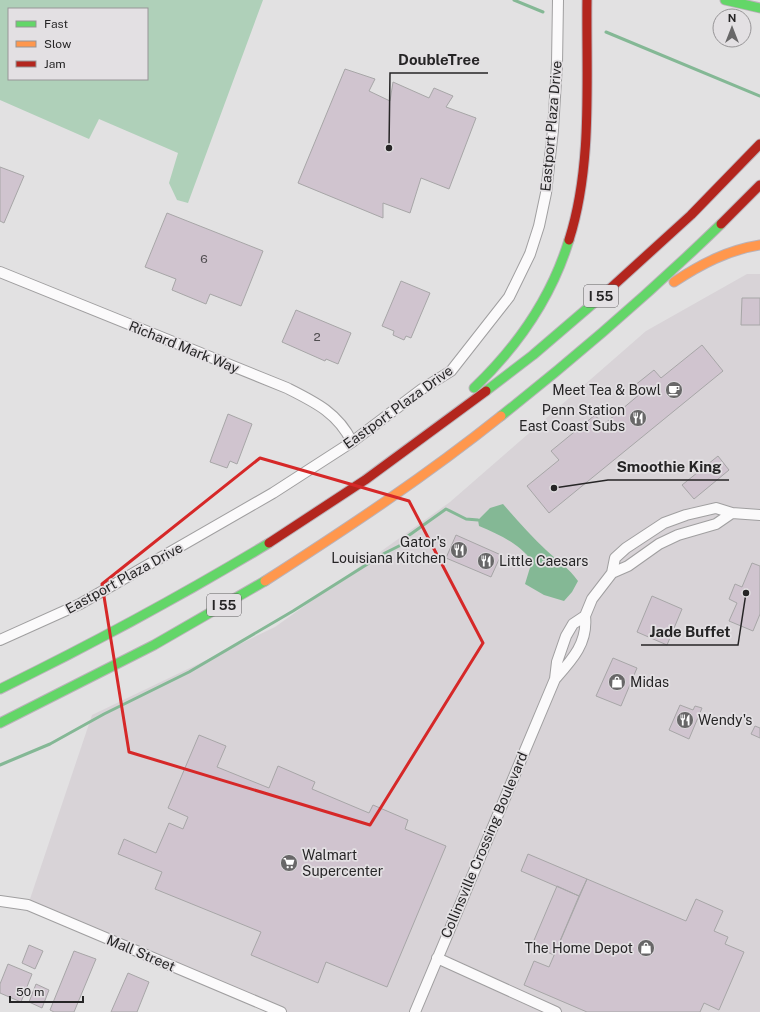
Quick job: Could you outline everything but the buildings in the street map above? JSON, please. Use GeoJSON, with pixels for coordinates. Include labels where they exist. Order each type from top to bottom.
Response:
{"type":"FeatureCollection","features":[{"type":"Feature","properties":{"kind":"highway"},"geometry":{"type":"LineString","coordinates":[[431,435],[439,419],[484,379],[527,331],[549,294],[566,254],[575,225],[584,182],[587,0]]}},
{"type":"Feature","properties":{"kind":"highway"},"geometry":{"type":"LineString","coordinates":[[725,0],[760,8]]}},
{"type":"Feature","properties":{"kind":"highway","name":"I 55"},"geometry":{"type":"LineString","coordinates":[[0,689],[124,628],[196,589],[274,542],[431,435],[524,361],[610,289],[692,214],[760,144]]}},
{"type":"Feature","properties":{"kind":"highway","name":"I 55"},"geometry":{"type":"LineString","coordinates":[[0,723],[82,683],[176,633],[252,589],[358,521],[436,466],[488,428],[594,342],[710,236],[760,185]]}},
{"type":"Feature","properties":{"kind":"highway"},"geometry":{"type":"LineString","coordinates":[[650,292],[672,284],[687,273],[724,254],[760,245]]}},
{"type":"Feature","properties":{"kind":"street","name":"Eastport Plaza Drive"},"geometry":{"type":"LineString","coordinates":[[0,640],[80,604],[273,493],[352,442],[422,389],[451,371],[503,307],[521,276],[539,226],[548,174],[557,64],[558,0]]}},
{"type":"Feature","properties":{"kind":"street","name":"Richard Mark Way"},"geometry":{"type":"LineString","coordinates":[[0,272],[299,394],[327,410],[345,428],[352,442]]}},
{"type":"Feature","properties":{"kind":"street","name":"Collinsville Crossing Boulevard"},"geometry":{"type":"LineString","coordinates":[[555,679],[575,656],[586,628],[585,616],[592,599],[612,573],[616,558],[641,537],[664,524],[686,515],[716,508],[732,513],[760,515]]}},
{"type":"Feature","properties":{"kind":"street","name":"Collinsville Crossing Boulevard"},"geometry":{"type":"LineString","coordinates":[[612,573],[628,566],[659,544],[678,535],[716,524],[732,513]]}},
{"type":"Feature","properties":{"kind":"street","name":"Collinsville Crossing Boulevard"},"geometry":{"type":"LineString","coordinates":[[415,1012],[555,679],[557,662],[566,636],[573,624],[585,616]]}},
{"type":"Feature","properties":{"kind":"street","name":"Mall Street"},"geometry":{"type":"LineString","coordinates":[[0,900],[28,905],[281,1012]]}},
{"type":"Feature","properties":{"kind":"street"},"geometry":{"type":"LineString","coordinates":[[437,958],[556,1012]]}},
{"type":"Feature","properties":{"kind":"highlighted area"},"geometry":{"type":"Polygon","coordinates":[[[260,458],[409,501],[483,643],[370,825],[129,752],[102,584],[260,458]]]}},
{"type":"Feature","properties":{"kind":"shaded area"},"geometry":{"type":"Polygon","coordinates":[[[0,0],[263,0],[188,203],[177,200],[169,183],[178,153],[99,119],[89,139],[0,100],[0,0]]]}},
{"type":"Feature","properties":{"kind":"shaded area"},"geometry":{"type":"Polygon","coordinates":[[[747,274],[760,274],[760,1012],[281,1012],[28,905],[92,715],[275,627],[450,502],[646,331],[747,274]]]}},
{"type":"Feature","properties":{"kind":"shaded area"},"geometry":{"type":"Polygon","coordinates":[[[503,504],[546,550],[575,576],[578,581],[572,592],[564,601],[544,595],[525,584],[532,561],[515,544],[479,526],[478,520],[490,508],[503,504]]]}},
{"type":"Feature","properties":{"kind":"waterway"},"geometry":{"type":"LineString","coordinates":[[514,0],[543,12]]}},
{"type":"Feature","properties":{"kind":"waterway"},"geometry":{"type":"LineString","coordinates":[[606,32],[760,96]]}},
{"type":"Feature","properties":{"kind":"waterway"},"geometry":{"type":"LineString","coordinates":[[0,765],[50,744],[104,714],[189,672],[293,611],[385,553],[405,543],[408,536],[446,509],[466,519],[478,520]]}},
{"type":"Feature","properties":{"kind":"traffic: fast"},"geometry":{"type":"LineString","coordinates":[[725,0],[760,8]]}},
{"type":"Feature","properties":{"kind":"traffic: fast"},"geometry":{"type":"LineString","coordinates":[[501,416],[613,323],[721,224]]}},
{"type":"Feature","properties":{"kind":"traffic: fast"},"geometry":{"type":"LineString","coordinates":[[474,388],[519,338],[543,302],[562,262],[569,240]]}},
{"type":"Feature","properties":{"kind":"traffic: fast"},"geometry":{"type":"LineString","coordinates":[[486,391],[533,355],[603,295]]}},
{"type":"Feature","properties":{"kind":"traffic: fast"},"geometry":{"type":"LineString","coordinates":[[0,689],[136,619],[269,543]]}},
{"type":"Feature","properties":{"kind":"traffic: fast"},"geometry":{"type":"LineString","coordinates":[[0,723],[154,645],[265,581]]}},
{"type":"Feature","properties":{"kind":"traffic: slow"},"geometry":{"type":"LineString","coordinates":[[674,282],[694,269],[726,254],[760,245]]}},
{"type":"Feature","properties":{"kind":"traffic: slow"},"geometry":{"type":"LineString","coordinates":[[265,581],[385,502],[444,460],[501,416]]}},
{"type":"Feature","properties":{"kind":"traffic: jam"},"geometry":{"type":"LineString","coordinates":[[569,240],[577,211],[585,152],[587,122],[587,0]]}},
{"type":"Feature","properties":{"kind":"traffic: jam"},"geometry":{"type":"LineString","coordinates":[[603,295],[691,215],[760,144]]}},
{"type":"Feature","properties":{"kind":"traffic: jam"},"geometry":{"type":"LineString","coordinates":[[721,224],[760,185]]}},
{"type":"Feature","properties":{"kind":"traffic: jam"},"geometry":{"type":"LineString","coordinates":[[269,543],[365,480],[486,391]]}},
{"type":"Feature","properties":{"kind":"place","name":"DoubleTree"},"geometry":{"type":"Point","coordinates":[389,148]}},
{"type":"Feature","properties":{"kind":"place","name":"Meet Tea & Bowl"},"geometry":{"type":"Point","coordinates":[674,390]}},
{"type":"Feature","properties":{"kind":"place","name":"Penn Station East Coast Subs"},"geometry":{"type":"Point","coordinates":[638,418]}},
{"type":"Feature","properties":{"kind":"place","name":"Smoothie King"},"geometry":{"type":"Point","coordinates":[554,488]}},
{"type":"Feature","properties":{"kind":"place","name":"Gator's Louisiana Kitchen"},"geometry":{"type":"Point","coordinates":[459,550]}},
{"type":"Feature","properties":{"kind":"place","name":"Little Caesars"},"geometry":{"type":"Point","coordinates":[486,561]}},
{"type":"Feature","properties":{"kind":"place","name":"Jade Buffet"},"geometry":{"type":"Point","coordinates":[746,593]}},
{"type":"Feature","properties":{"kind":"place","name":"Midas"},"geometry":{"type":"Point","coordinates":[617,682]}},
{"type":"Feature","properties":{"kind":"place","name":"Wendy's"},"geometry":{"type":"Point","coordinates":[685,720]}},
{"type":"Feature","properties":{"kind":"place","name":"Walmart Supercenter"},"geometry":{"type":"Point","coordinates":[289,863]}},
{"type":"Feature","properties":{"kind":"place","name":"The Home Depot"},"geometry":{"type":"Point","coordinates":[646,948]}}]}
